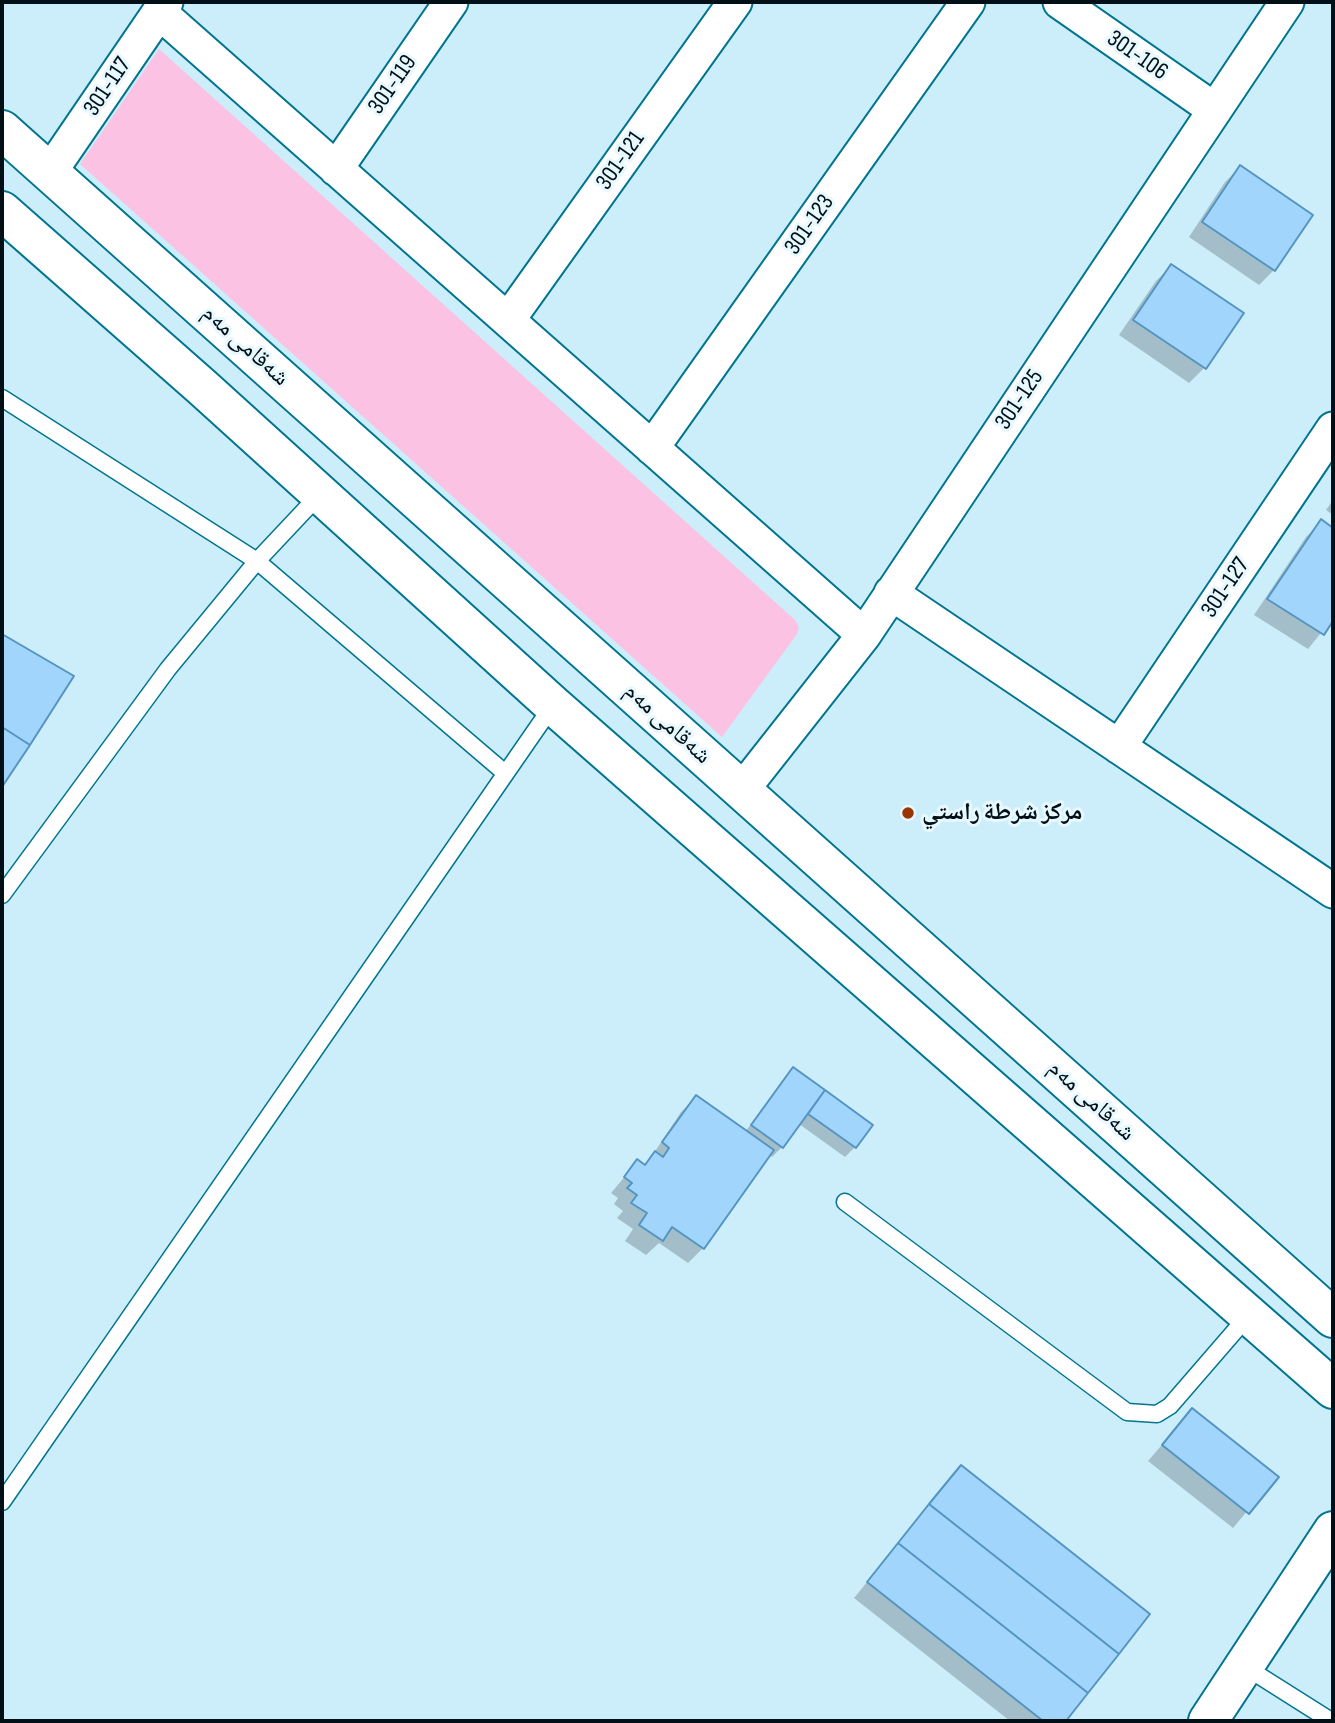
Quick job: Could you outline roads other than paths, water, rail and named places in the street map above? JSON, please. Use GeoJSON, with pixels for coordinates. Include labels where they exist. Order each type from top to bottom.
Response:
{"type":"FeatureCollection","features":[{"type":"Feature","properties":{"kind":"street","name":"301-119"},"geometry":{"type":"LineString","coordinates":[[336,169],[451,2]]}},
{"type":"Feature","properties":{"kind":"street","name":"301-121"},"geometry":{"type":"LineString","coordinates":[[508,320],[735,2]]}},
{"type":"Feature","properties":{"kind":"street","name":"301-123"},"geometry":{"type":"LineString","coordinates":[[652,448],[968,2]]}},
{"type":"Feature","properties":{"kind":"street","name":"301-106"},"geometry":{"type":"LineString","coordinates":[[1060,2],[1215,110]]}},
{"type":"Feature","properties":{"kind":"street","name":"301-125"},"geometry":{"type":"LineString","coordinates":[[742,790],[864,635],[1287,2]]}},
{"type":"Feature","properties":{"kind":"street"},"geometry":{"type":"LineString","coordinates":[[162,7],[336,169],[864,635]]}},
{"type":"Feature","properties":{"kind":"street","name":"301-117"},"geometry":{"type":"LineString","coordinates":[[50,172],[162,7]]}},
{"type":"Feature","properties":{"kind":"street","name":"شەقامی مەم"},"geometry":{"type":"LineString","coordinates":[[2,130],[1333,1318]]}},
{"type":"Feature","properties":{"kind":"street"},"geometry":{"type":"LineString","coordinates":[[2,211],[202,387],[553,705],[1247,1317],[1333,1389]]}},
{"type":"Feature","properties":{"kind":"street"},"geometry":{"type":"LineString","coordinates":[[202,387],[240,341]]}},
{"type":"Feature","properties":{"kind":"street","name":"301-127"},"geometry":{"type":"LineString","coordinates":[[1119,747],[1333,429]]}},
{"type":"Feature","properties":{"kind":"street"},"geometry":{"type":"LineString","coordinates":[[891,593],[1333,891]]}},
{"type":"Feature","properties":{"kind":"street"},"geometry":{"type":"LineString","coordinates":[[1208,1721],[1333,1531]]}},
{"type":"Feature","properties":{"kind":"lane"},"geometry":{"type":"LineString","coordinates":[[2,398],[257,561],[505,773]]}},
{"type":"Feature","properties":{"kind":"lane"},"geometry":{"type":"LineString","coordinates":[[2,895],[168,669],[257,561],[320,494]]}},
{"type":"Feature","properties":{"kind":"lane"},"geometry":{"type":"LineString","coordinates":[[2,1502],[553,705]]}},
{"type":"Feature","properties":{"kind":"lane"},"geometry":{"type":"LineString","coordinates":[[845,1202],[1127,1412],[1157,1414],[1170,1406],[1247,1317]]}},
{"type":"Feature","properties":{"kind":"lane"},"geometry":{"type":"LineString","coordinates":[[1244,1666],[1331,1721]]}},
{"type":"Feature","properties":{"kind":"place","name":"مركز شرطة راستي"},"geometry":{"type":"Point","coordinates":[908,813]}}]}
